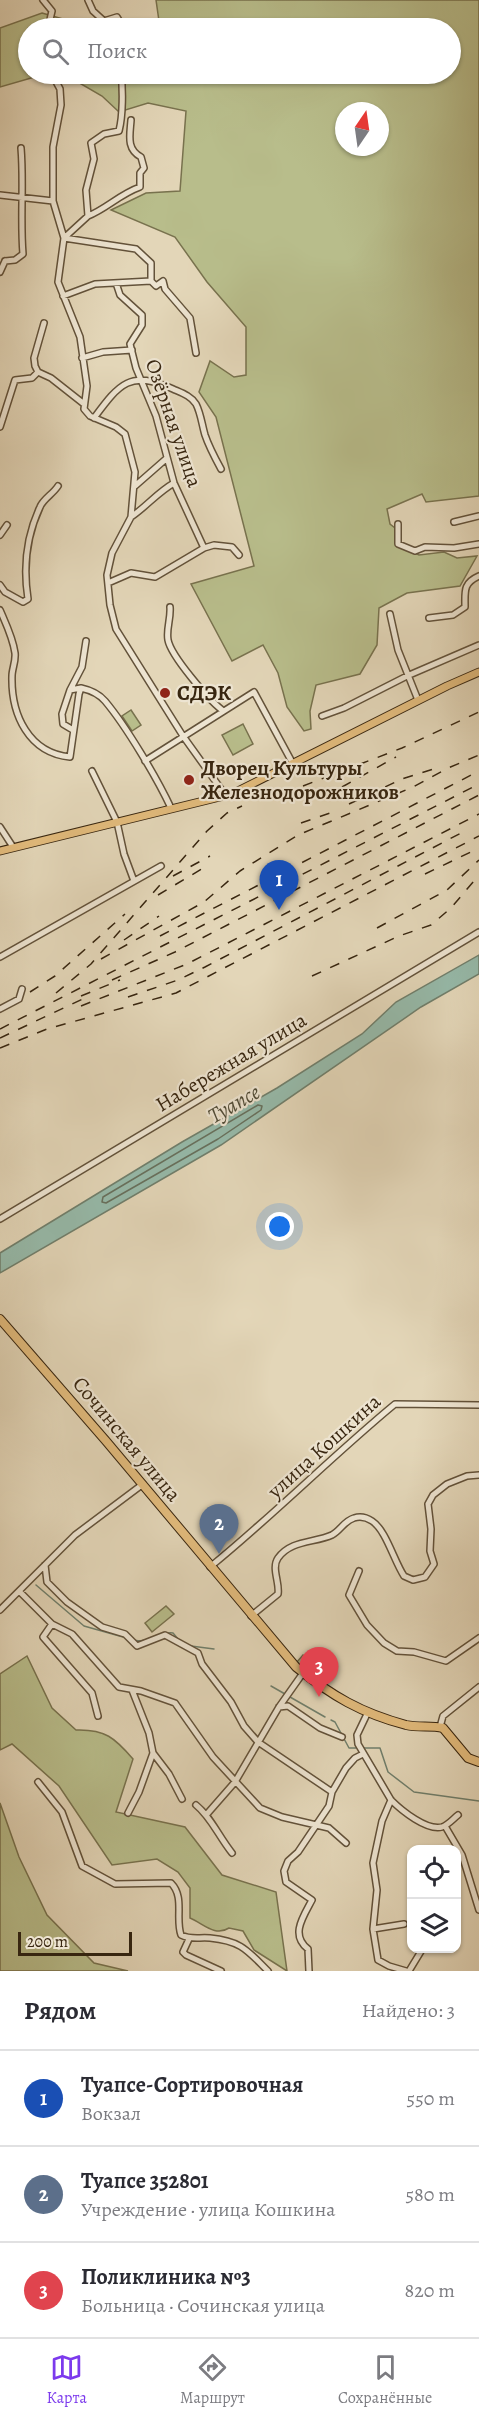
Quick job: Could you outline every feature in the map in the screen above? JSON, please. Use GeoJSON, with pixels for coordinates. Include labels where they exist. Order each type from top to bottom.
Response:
{"type":"FeatureCollection","features":[{"type":"Feature","properties":{"kind":"highway","name":"Сочинская улица"},"geometry":{"type":"LineString","coordinates":[[0,1319],[143,1484],[251,1616],[303,1673],[343,1702],[368,1712],[407,1725],[440,1727]]}},
{"type":"Feature","properties":{"kind":"highway"},"geometry":{"type":"LineString","coordinates":[[440,1727],[452,1735],[468,1758],[479,1762]]}},
{"type":"Feature","properties":{"kind":"main road"},"geometry":{"type":"LineString","coordinates":[[0,851],[226,796],[479,672]]}},
{"type":"Feature","properties":{"kind":"street"},"geometry":{"type":"LineString","coordinates":[[43,0],[52,11],[50,18]]}},
{"type":"Feature","properties":{"kind":"street"},"geometry":{"type":"LineString","coordinates":[[87,0],[93,11],[101,18]]}},
{"type":"Feature","properties":{"kind":"street"},"geometry":{"type":"LineString","coordinates":[[57,84],[61,105],[53,147],[53,201],[64,238],[57,273],[63,296],[80,337],[87,386],[84,409],[94,418],[116,427],[125,434],[132,452],[134,486],[131,517],[112,553],[108,583],[116,629],[183,736],[226,796]]}},
{"type":"Feature","properties":{"kind":"street"},"geometry":{"type":"LineString","coordinates":[[88,216],[86,190],[94,159],[91,143],[104,134],[119,131],[124,108],[120,99],[121,84]]}},
{"type":"Feature","properties":{"kind":"street"},"geometry":{"type":"LineString","coordinates":[[64,238],[88,216],[99,212],[123,193],[140,187],[139,176],[144,168],[141,157],[134,153],[130,145],[131,120]]}},
{"type":"Feature","properties":{"kind":"street"},"geometry":{"type":"LineString","coordinates":[[0,257],[5,261],[15,260],[23,254],[20,213],[21,148]]}},
{"type":"Feature","properties":{"kind":"street"},"geometry":{"type":"LineString","coordinates":[[0,195],[53,201]]}},
{"type":"Feature","properties":{"kind":"street"},"geometry":{"type":"LineString","coordinates":[[64,238],[136,249],[151,262],[151,281],[156,286],[162,281],[165,289],[190,318],[196,353]]}},
{"type":"Feature","properties":{"kind":"street"},"geometry":{"type":"LineString","coordinates":[[0,272],[5,261]]}},
{"type":"Feature","properties":{"kind":"street"},"geometry":{"type":"LineString","coordinates":[[63,296],[95,284],[151,281]]}},
{"type":"Feature","properties":{"kind":"street","name":"Озёрная улица"},"geometry":{"type":"LineString","coordinates":[[116,283],[120,295],[142,315],[142,325],[130,344],[156,416],[174,483],[204,548]]}},
{"type":"Feature","properties":{"kind":"street"},"geometry":{"type":"LineString","coordinates":[[44,323],[34,358],[38,372],[51,378],[84,404]]}},
{"type":"Feature","properties":{"kind":"street"},"geometry":{"type":"LineString","coordinates":[[82,358],[103,351],[132,350]]}},
{"type":"Feature","properties":{"kind":"street"},"geometry":{"type":"LineString","coordinates":[[0,428],[15,380],[32,378],[38,372]]}},
{"type":"Feature","properties":{"kind":"street"},"geometry":{"type":"LineString","coordinates":[[94,418],[111,394],[141,378],[189,396],[195,403],[208,443],[221,469]]}},
{"type":"Feature","properties":{"kind":"street"},"geometry":{"type":"LineString","coordinates":[[134,486],[167,458]]}},
{"type":"Feature","properties":{"kind":"street"},"geometry":{"type":"LineString","coordinates":[[131,517],[149,505],[161,490],[174,483]]}},
{"type":"Feature","properties":{"kind":"street"},"geometry":{"type":"LineString","coordinates":[[0,585],[14,598],[24,602],[28,599],[24,572],[25,553],[41,504],[52,496],[58,486]]}},
{"type":"Feature","properties":{"kind":"street"},"geometry":{"type":"LineString","coordinates":[[454,522],[479,516]]}},
{"type":"Feature","properties":{"kind":"street"},"geometry":{"type":"LineString","coordinates":[[398,524],[398,544],[415,550],[425,547],[454,548],[479,544]]}},
{"type":"Feature","properties":{"kind":"street"},"geometry":{"type":"LineString","coordinates":[[0,535],[7,525]]}},
{"type":"Feature","properties":{"kind":"street"},"geometry":{"type":"LineString","coordinates":[[108,583],[131,573],[155,577],[204,548],[226,545],[236,549],[239,555]]}},
{"type":"Feature","properties":{"kind":"street"},"geometry":{"type":"LineString","coordinates":[[429,618],[453,615],[465,607],[465,587],[469,581],[479,576]]}},
{"type":"Feature","properties":{"kind":"street"},"geometry":{"type":"LineString","coordinates":[[170,607],[171,617],[167,634],[174,654],[210,701],[222,710]]}},
{"type":"Feature","properties":{"kind":"street"},"geometry":{"type":"LineString","coordinates":[[0,609],[15,656],[12,677],[16,712],[31,741],[46,751],[70,757],[81,688]]}},
{"type":"Feature","properties":{"kind":"street"},"geometry":{"type":"LineString","coordinates":[[390,614],[407,676],[418,700]]}},
{"type":"Feature","properties":{"kind":"street"},"geometry":{"type":"LineString","coordinates":[[73,730],[63,724],[64,706],[82,667],[86,641]]}},
{"type":"Feature","properties":{"kind":"street"},"geometry":{"type":"LineString","coordinates":[[322,716],[479,645]]}},
{"type":"Feature","properties":{"kind":"street"},"geometry":{"type":"LineString","coordinates":[[70,690],[81,688],[92,691],[104,701],[145,761],[171,808]]}},
{"type":"Feature","properties":{"kind":"street"},"geometry":{"type":"LineString","coordinates":[[145,761],[222,710],[254,692],[293,764]]}},
{"type":"Feature","properties":{"kind":"street"},"geometry":{"type":"LineString","coordinates":[[92,771],[117,822],[124,855],[134,881]]}},
{"type":"Feature","properties":{"kind":"street"},"geometry":{"type":"LineString","coordinates":[[0,827],[13,847]]}},
{"type":"Feature","properties":{"kind":"street"},"geometry":{"type":"LineString","coordinates":[[0,957],[161,866]]}},
{"type":"Feature","properties":{"kind":"street","name":"Набережная улица"},"geometry":{"type":"LineString","coordinates":[[0,1219],[479,932]]}},
{"type":"Feature","properties":{"kind":"street"},"geometry":{"type":"LineString","coordinates":[[0,1009],[19,999],[22,989]]}},
{"type":"Feature","properties":{"kind":"street","name":"улица Кошкина"},"geometry":{"type":"LineString","coordinates":[[210,1567],[280,1509],[353,1438],[395,1404],[479,1405]]}},
{"type":"Feature","properties":{"kind":"street"},"geometry":{"type":"LineString","coordinates":[[251,1616],[278,1594],[280,1582],[275,1569],[279,1557],[296,1544],[331,1535],[348,1520],[358,1517],[377,1525],[404,1576],[413,1580],[425,1577],[434,1564],[430,1551],[431,1529],[428,1504],[433,1494],[447,1484],[468,1476],[479,1475]]}},
{"type":"Feature","properties":{"kind":"street"},"geometry":{"type":"LineString","coordinates":[[0,1610],[20,1592],[38,1569],[75,1535],[143,1484]]}},
{"type":"Feature","properties":{"kind":"street"},"geometry":{"type":"LineString","coordinates":[[45,1565],[47,1582],[68,1602],[102,1627],[124,1634],[137,1646],[165,1635],[198,1653],[202,1664],[231,1702],[244,1726],[258,1742],[332,1792]]}},
{"type":"Feature","properties":{"kind":"street"},"geometry":{"type":"LineString","coordinates":[[359,1571],[349,1595],[367,1625],[384,1643],[397,1651],[414,1652],[446,1661],[479,1638]]}},
{"type":"Feature","properties":{"kind":"street"},"geometry":{"type":"LineString","coordinates":[[20,1592],[52,1624],[72,1634],[120,1688],[165,1698],[175,1703],[213,1757],[246,1795],[271,1814],[329,1828],[346,1843]]}},
{"type":"Feature","properties":{"kind":"street"},"geometry":{"type":"LineString","coordinates":[[52,1624],[43,1637],[92,1694],[98,1716]]}},
{"type":"Feature","properties":{"kind":"street"},"geometry":{"type":"LineString","coordinates":[[207,1814],[235,1782],[279,1707],[303,1673]]}},
{"type":"Feature","properties":{"kind":"street"},"geometry":{"type":"LineString","coordinates":[[440,1727],[443,1716],[479,1687]]}},
{"type":"Feature","properties":{"kind":"street"},"geometry":{"type":"LineString","coordinates":[[132,1690],[149,1734],[153,1753],[182,1799]]}},
{"type":"Feature","properties":{"kind":"street"},"geometry":{"type":"LineString","coordinates":[[279,1707],[288,1706],[320,1728],[342,1737]]}},
{"type":"Feature","properties":{"kind":"street"},"geometry":{"type":"LineString","coordinates":[[368,1712],[357,1735],[357,1744],[391,1800],[399,1808],[433,1828],[445,1826],[458,1815]]}},
{"type":"Feature","properties":{"kind":"street"},"geometry":{"type":"LineString","coordinates":[[128,1813],[139,1792],[153,1753]]}},
{"type":"Feature","properties":{"kind":"street"},"geometry":{"type":"LineString","coordinates":[[309,1971],[308,1949],[299,1940],[298,1932],[312,1900],[286,1882],[284,1871],[288,1861],[298,1852],[329,1806],[332,1792],[346,1768],[355,1758],[363,1754]]}},
{"type":"Feature","properties":{"kind":"street"},"geometry":{"type":"LineString","coordinates":[[38,1782],[62,1812],[82,1866],[115,1884],[171,1883],[178,1896],[178,1925],[181,1935],[189,1939],[225,1940],[243,1946],[268,1971]]}},
{"type":"Feature","properties":{"kind":"street"},"geometry":{"type":"LineString","coordinates":[[391,1800],[385,1812],[373,1863],[377,1890],[373,1929],[378,1960],[387,1969],[408,1971],[420,1953]]}},
{"type":"Feature","properties":{"kind":"street"},"geometry":{"type":"LineString","coordinates":[[196,1805],[207,1814],[214,1830],[232,1853]]}},
{"type":"Feature","properties":{"kind":"street"},"geometry":{"type":"LineString","coordinates":[[445,1826],[462,1855],[479,1910]]}},
{"type":"Feature","properties":{"kind":"street"},"geometry":{"type":"LineString","coordinates":[[373,1929],[404,1924]]}},
{"type":"Feature","properties":{"kind":"street"},"geometry":{"type":"LineString","coordinates":[[189,1939],[183,1952],[221,1971]]}},
{"type":"Feature","properties":{"kind":"green space"},"geometry":{"type":"Polygon","coordinates":[[[156,0],[479,0],[479,496],[426,502],[422,494],[387,509],[390,524],[399,531],[399,546],[419,555],[444,552],[457,558],[477,556],[460,586],[407,593],[379,608],[377,645],[360,674],[316,685],[310,711],[311,729],[304,731],[287,707],[278,673],[263,645],[232,661],[191,584],[254,566],[216,417],[199,392],[210,361],[234,377],[246,375],[246,327],[207,282],[175,237],[111,210],[146,193],[180,191],[186,111],[148,103],[119,112],[102,96],[81,84],[461,84],[461,18],[159,18],[156,0]]]}},
{"type":"Feature","properties":{"kind":"green space"},"geometry":{"type":"Polygon","coordinates":[[[42,13],[59,18],[28,18],[42,13]]]}},
{"type":"Feature","properties":{"kind":"green space"},"geometry":{"type":"Polygon","coordinates":[[[18,22],[18,82],[0,87],[0,28],[18,22]]]}},
{"type":"Feature","properties":{"kind":"green space"},"geometry":{"type":"Polygon","coordinates":[[[131,710],[141,725],[132,731],[122,716],[131,710]]]}},
{"type":"Feature","properties":{"kind":"green space"},"geometry":{"type":"Polygon","coordinates":[[[243,724],[253,744],[233,755],[222,735],[243,724]]]}},
{"type":"Feature","properties":{"kind":"green space"},"geometry":{"type":"Polygon","coordinates":[[[166,1606],[174,1614],[152,1632],[145,1623],[166,1606]]]}},
{"type":"Feature","properties":{"kind":"green space"},"geometry":{"type":"Polygon","coordinates":[[[303,1655],[318,1667],[312,1674],[297,1662],[303,1655]]]}},
{"type":"Feature","properties":{"kind":"green space"},"geometry":{"type":"Polygon","coordinates":[[[27,1656],[52,1708],[76,1730],[95,1731],[109,1736],[121,1745],[133,1759],[116,1812],[185,1827],[222,1875],[276,1892],[287,1971],[254,1950],[243,1931],[229,1928],[214,1930],[190,1918],[190,1888],[178,1872],[157,1859],[112,1865],[59,1786],[12,1744],[0,1750],[0,1674],[27,1656]]]}},
{"type":"Feature","properties":{"kind":"green space"},"geometry":{"type":"Polygon","coordinates":[[[0,1803],[19,1857],[47,1915],[94,1963],[128,1971],[0,1971],[0,1803]]]}},
{"type":"Feature","properties":{"kind":"water"},"geometry":{"type":"Polygon","coordinates":[[[479,955],[479,974],[421,1007],[221,1145],[0,1273],[0,1253],[182,1142],[277,1088],[362,1034],[396,1002],[479,955]]]}},
{"type":"Feature","properties":{"kind":"waterway"},"geometry":{"type":"LineString","coordinates":[[36,1585],[84,1626],[123,1637]]}},
{"type":"Feature","properties":{"kind":"waterway"},"geometry":{"type":"LineString","coordinates":[[133,1640],[138,1641],[168,1633],[173,1633],[178,1639]]}},
{"type":"Feature","properties":{"kind":"waterway"},"geometry":{"type":"LineString","coordinates":[[191,1646],[214,1649]]}},
{"type":"Feature","properties":{"kind":"waterway"},"geometry":{"type":"LineString","coordinates":[[271,1686],[285,1694]]}},
{"type":"Feature","properties":{"kind":"waterway"},"geometry":{"type":"LineString","coordinates":[[290,1697],[325,1717]]}},
{"type":"Feature","properties":{"kind":"waterway"},"geometry":{"type":"LineString","coordinates":[[331,1720],[335,1722],[349,1748],[356,1748]]}},
{"type":"Feature","properties":{"kind":"waterway"},"geometry":{"type":"LineString","coordinates":[[361,1748],[380,1748],[388,1772],[414,1792],[479,1801]]}},
{"type":"Feature","properties":{"kind":"railway"},"geometry":{"type":"LineString","coordinates":[[303,786],[402,748],[479,712]]}},
{"type":"Feature","properties":{"kind":"railway"},"geometry":{"type":"LineString","coordinates":[[101,959],[204,902],[240,871],[298,835],[413,787],[448,768],[479,755]]}},
{"type":"Feature","properties":{"kind":"railway"},"geometry":{"type":"LineString","coordinates":[[342,787],[396,757]]}},
{"type":"Feature","properties":{"kind":"railway"},"geometry":{"type":"LineString","coordinates":[[349,804],[402,779],[437,768]]}},
{"type":"Feature","properties":{"kind":"railway"},"geometry":{"type":"LineString","coordinates":[[160,936],[479,771]]}},
{"type":"Feature","properties":{"kind":"railway"},"geometry":{"type":"LineString","coordinates":[[0,1029],[479,784]]}},
{"type":"Feature","properties":{"kind":"railway"},"geometry":{"type":"LineString","coordinates":[[112,980],[175,952],[479,795]]}},
{"type":"Feature","properties":{"kind":"railway"},"geometry":{"type":"LineString","coordinates":[[56,993],[91,964],[207,831],[227,813],[242,806]]}},
{"type":"Feature","properties":{"kind":"railway"},"geometry":{"type":"LineString","coordinates":[[301,823],[330,813]]}},
{"type":"Feature","properties":{"kind":"railway"},"geometry":{"type":"LineString","coordinates":[[81,1006],[187,964],[479,814]]}},
{"type":"Feature","properties":{"kind":"railway"},"geometry":{"type":"LineString","coordinates":[[128,997],[178,980],[205,967],[461,833]]}},
{"type":"Feature","properties":{"kind":"railway"},"geometry":{"type":"LineString","coordinates":[[0,1048],[47,1029],[176,993],[479,836]]}},
{"type":"Feature","properties":{"kind":"railway"},"geometry":{"type":"LineString","coordinates":[[425,874],[479,848]]}},
{"type":"Feature","properties":{"kind":"railway"},"geometry":{"type":"LineString","coordinates":[[173,876],[210,856]]}},
{"type":"Feature","properties":{"kind":"railway"},"geometry":{"type":"LineString","coordinates":[[377,928],[447,890],[479,860]]}},
{"type":"Feature","properties":{"kind":"railway"},"geometry":{"type":"LineString","coordinates":[[158,895],[205,867]]}},
{"type":"Feature","properties":{"kind":"railway"},"geometry":{"type":"LineString","coordinates":[[312,976],[399,936],[431,925],[451,908],[479,875]]}},
{"type":"Feature","properties":{"kind":"railway"},"geometry":{"type":"LineString","coordinates":[[30,992],[55,976],[125,914]]}},
{"type":"Feature","properties":{"kind":"railway"},"geometry":{"type":"LineString","coordinates":[[124,940],[159,916]]}},
{"type":"Feature","properties":{"kind":"railway"},"geometry":{"type":"LineString","coordinates":[[81,996],[120,980]]}},
{"type":"Feature","properties":{"kind":"railway"},"geometry":{"type":"LineString","coordinates":[[0,1038],[89,996]]}},
{"type":"Feature","properties":{"kind":"place","name":"СДЭК"},"geometry":{"type":"Point","coordinates":[165,693]}},
{"type":"Feature","properties":{"kind":"place","name":"Дворец Культуры Железнодорожников"},"geometry":{"type":"Point","coordinates":[189,780]}},
{"type":"Feature","properties":{"kind":"place","name":"Туапсе-Сортировочная"},"geometry":{"type":"Point","coordinates":[279,910]}},
{"type":"Feature","properties":{"kind":"place","name":"Туапсе 352801"},"geometry":{"type":"Point","coordinates":[219,1554]}},
{"type":"Feature","properties":{"kind":"place","name":"Поликлиника №3"},"geometry":{"type":"Point","coordinates":[319,1697]}},
{"type":"Feature","properties":{"kind":"water label","name":"Туапсе"},"geometry":{"type":"Point","coordinates":[234,1104]}}]}
